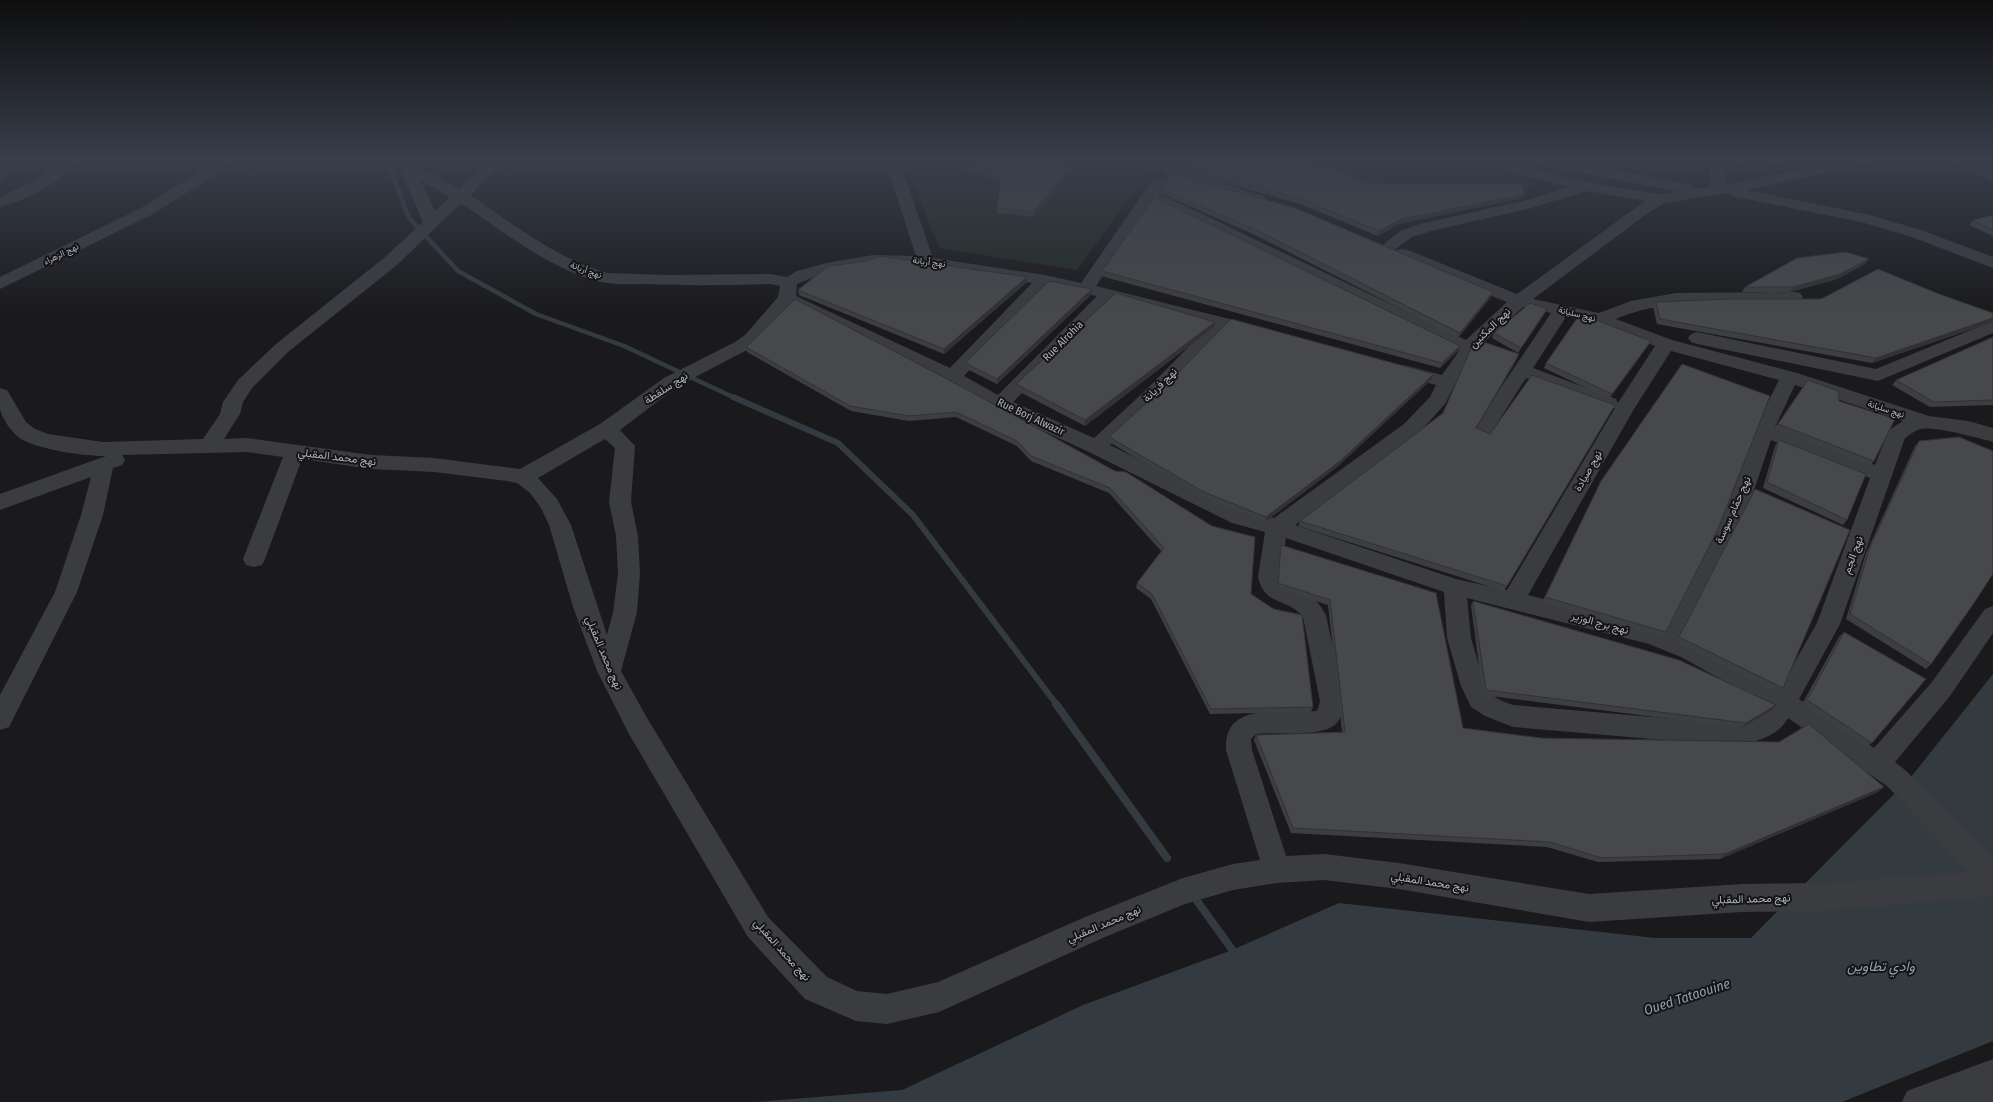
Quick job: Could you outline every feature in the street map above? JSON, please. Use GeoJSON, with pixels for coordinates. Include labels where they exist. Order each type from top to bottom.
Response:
{"type":"FeatureCollection","features":[{"type":"Feature","properties":{"kind":"street","name":"نهج الزهراء"},"geometry":{"type":"LineString","coordinates":[[0,284],[146,211]]}},
{"type":"Feature","properties":{"kind":"street"},"geometry":{"type":"LineString","coordinates":[[427,211],[432,222]]}},
{"type":"Feature","properties":{"kind":"street"},"geometry":{"type":"LineString","coordinates":[[210,446],[230,414],[233,402],[246,384],[282,348],[391,261],[443,211]]}},
{"type":"Feature","properties":{"kind":"street","name":"نهج أريانة"},"geometry":{"type":"LineString","coordinates":[[484,211],[536,246],[569,264],[593,274],[627,279],[771,279],[788,290],[803,275],[832,267],[865,263],[873,260],[926,261],[1045,280],[1223,322],[1274,336]]}},
{"type":"Feature","properties":{"kind":"street"},"geometry":{"type":"LineString","coordinates":[[909,211],[926,261]]}},
{"type":"Feature","properties":{"kind":"street"},"geometry":{"type":"LineString","coordinates":[[1085,289],[1138,211]]}},
{"type":"Feature","properties":{"kind":"street"},"geometry":{"type":"LineString","coordinates":[[1185,211],[1472,344],[1495,348]]}},
{"type":"Feature","properties":{"kind":"street","name":"نهج سليانة"},"geometry":{"type":"LineString","coordinates":[[1496,211],[1426,227],[1380,245],[1519,301],[1600,319],[1666,344],[1790,377],[1927,422],[1968,428],[1993,436]]}},
{"type":"Feature","properties":{"kind":"street","name":"نهج المكنين"},"geometry":{"type":"LineString","coordinates":[[1277,527],[1412,429],[1438,400],[1447,382],[1472,344],[1519,301],[1640,211]]}},
{"type":"Feature","properties":{"kind":"street"},"geometry":{"type":"LineString","coordinates":[[1833,211],[1864,218],[1918,234],[1993,263]]}},
{"type":"Feature","properties":{"kind":"street"},"geometry":{"type":"LineString","coordinates":[[952,377],[1045,280]]}},
{"type":"Feature","properties":{"kind":"street","name":"Rue Borj Alwazir"},"geometry":{"type":"LineString","coordinates":[[788,290],[1000,404],[1096,447],[1227,513],[1253,522],[1277,527]]}},
{"type":"Feature","properties":{"kind":"street","name":"نهج سلقطة"},"geometry":{"type":"LineString","coordinates":[[523,477],[606,429],[671,382],[741,346],[751,339],[788,290]]}},
{"type":"Feature","properties":{"kind":"street","name":"Rue Alrohia"},"geometry":{"type":"LineString","coordinates":[[1000,404],[1108,295]]}},
{"type":"Feature","properties":{"kind":"street"},"geometry":{"type":"LineString","coordinates":[[1600,319],[1636,305],[1684,298],[1794,297]]}},
{"type":"Feature","properties":{"kind":"street"},"geometry":{"type":"LineString","coordinates":[[1482,431],[1521,363],[1562,310]]}},
{"type":"Feature","properties":{"kind":"street","name":"نهج فريانة"},"geometry":{"type":"LineString","coordinates":[[1096,447],[1154,393],[1223,322]]}},
{"type":"Feature","properties":{"kind":"street"},"geometry":{"type":"LineString","coordinates":[[1628,329],[1693,337],[1878,375],[1993,326]]}},
{"type":"Feature","properties":{"kind":"street","name":"نهج صيادة"},"geometry":{"type":"LineString","coordinates":[[1513,600],[1624,409],[1666,344]]}},
{"type":"Feature","properties":{"kind":"street"},"geometry":{"type":"LineString","coordinates":[[1521,363],[1624,409]]}},
{"type":"Feature","properties":{"kind":"street"},"geometry":{"type":"LineString","coordinates":[[1386,366],[1447,382]]}},
{"type":"Feature","properties":{"kind":"street","name":"نهج حمّام سوسة"},"geometry":{"type":"LineString","coordinates":[[1673,642],[1753,490],[1764,430],[1790,377]]}},
{"type":"Feature","properties":{"kind":"street","name":"نهج محمد المقبلي"},"geometry":{"type":"LineString","coordinates":[[0,394],[19,426],[28,434],[44,440],[69,445],[104,449],[247,445],[371,462],[482,470],[523,477],[537,488],[550,504],[560,525],[585,607],[609,671],[638,726],[758,927],[816,988],[856,1006],[887,1009],[939,998],[1095,927],[1183,891],[1233,877],[1277,870],[1324,867],[1399,876],[1589,908],[1742,898],[1824,897],[1993,883]]}},
{"type":"Feature","properties":{"kind":"street","name":"نهج الجم"},"geometry":{"type":"LineString","coordinates":[[1455,588],[1459,638],[1467,669],[1480,700],[1494,709],[1513,716],[1734,735],[1751,734],[1764,728],[1776,717],[1784,702],[1838,630],[1860,536],[1896,435],[1906,427],[1927,422]]}},
{"type":"Feature","properties":{"kind":"street"},"geometry":{"type":"LineString","coordinates":[[1968,428],[1993,425]]}},
{"type":"Feature","properties":{"kind":"street"},"geometry":{"type":"LineString","coordinates":[[606,429],[626,446],[620,502],[627,536],[629,574],[625,612],[609,671]]}},
{"type":"Feature","properties":{"kind":"street"},"geometry":{"type":"LineString","coordinates":[[1764,430],[1882,475]]}},
{"type":"Feature","properties":{"kind":"street"},"geometry":{"type":"LineString","coordinates":[[0,502],[146,448]]}},
{"type":"Feature","properties":{"kind":"street"},"geometry":{"type":"LineString","coordinates":[[254,559],[295,452]]}},
{"type":"Feature","properties":{"kind":"street"},"geometry":{"type":"LineString","coordinates":[[0,719],[66,592],[92,515],[104,464]]}},
{"type":"Feature","properties":{"kind":"street"},"geometry":{"type":"LineString","coordinates":[[1839,526],[1860,536]]}},
{"type":"Feature","properties":{"kind":"street"},"geometry":{"type":"LineString","coordinates":[[1277,527],[1269,577],[1270,584],[1274,590],[1283,596],[1297,599],[1305,604],[1314,615],[1332,701],[1330,712],[1324,718],[1312,722],[1254,723],[1245,727],[1239,735],[1239,750],[1277,870]]}},
{"type":"Feature","properties":{"kind":"street","name":"نهج برج الوزير"},"geometry":{"type":"LineString","coordinates":[[1277,527],[1455,588],[1513,600],[1673,642],[1784,702],[1886,771],[1993,876]]}},
{"type":"Feature","properties":{"kind":"street"},"geometry":{"type":"LineString","coordinates":[[1886,771],[1931,683],[1993,614]]}},
{"type":"Feature","properties":{"kind":"street"},"geometry":{"type":"LineString","coordinates":[[1918,1102],[1982,1087]]}},
{"type":"Feature","properties":{"kind":"shaded area"},"geometry":{"type":"Polygon","coordinates":[[[925,211],[1029,211],[1034,217],[1038,211],[1120,211],[1077,270],[939,248],[925,211]]]}},
{"type":"Feature","properties":{"kind":"water","name":"وادي تطاوين"},"geometry":{"type":"Polygon","coordinates":[[[1993,674],[1993,1041],[1842,1102],[756,1102],[902,1090],[1083,1005],[1232,950],[1339,903],[1655,938],[1751,938],[1911,777],[1993,674]]]}},
{"type":"Feature","properties":{"kind":"building"},"geometry":{"type":"Polygon","coordinates":[[[1144,211],[1184,211],[1460,346],[1442,363],[1102,271],[1144,211]]]}},
{"type":"Feature","properties":{"kind":"building"},"geometry":{"type":"Polygon","coordinates":[[[1213,211],[1303,211],[1493,292],[1460,333],[1256,230],[1213,211]]]}},
{"type":"Feature","properties":{"kind":"building"},"geometry":{"type":"Polygon","coordinates":[[[1331,211],[1439,211],[1401,219],[1379,231],[1331,211]]]}},
{"type":"Feature","properties":{"kind":"building"},"geometry":{"type":"Polygon","coordinates":[[[1993,215],[1993,230],[1973,220],[1993,215]]]}},
{"type":"Feature","properties":{"kind":"building"},"geometry":{"type":"Polygon","coordinates":[[[1846,252],[1869,259],[1840,274],[1793,287],[1745,287],[1797,258],[1846,252]]]}},
{"type":"Feature","properties":{"kind":"building"},"geometry":{"type":"Polygon","coordinates":[[[880,256],[1027,277],[944,349],[798,290],[828,266],[867,261],[880,256]]]}},
{"type":"Feature","properties":{"kind":"building"},"geometry":{"type":"Polygon","coordinates":[[[1878,269],[1939,294],[1993,313],[1993,318],[1876,358],[1660,319],[1656,302],[1730,299],[1821,299],[1878,269]]]}},
{"type":"Feature","properties":{"kind":"building"},"geometry":{"type":"Polygon","coordinates":[[[1049,281],[1092,289],[997,379],[965,363],[1049,281]]]}},
{"type":"Feature","properties":{"kind":"building"},"geometry":{"type":"Polygon","coordinates":[[[1116,293],[1215,322],[1085,420],[1016,384],[1116,293]]]}},
{"type":"Feature","properties":{"kind":"building"},"geometry":{"type":"Polygon","coordinates":[[[795,299],[966,389],[1115,471],[1126,472],[1212,526],[1255,537],[1251,594],[1274,609],[1302,615],[1313,707],[1211,709],[1152,594],[1137,583],[1164,548],[1110,488],[1031,456],[1017,441],[956,412],[909,416],[850,406],[746,347],[795,299]]]}},
{"type":"Feature","properties":{"kind":"building"},"geometry":{"type":"Polygon","coordinates":[[[1530,303],[1547,309],[1521,348],[1494,333],[1530,303]]]}},
{"type":"Feature","properties":{"kind":"building"},"geometry":{"type":"Polygon","coordinates":[[[1580,314],[1651,341],[1612,394],[1546,363],[1580,314]]]}},
{"type":"Feature","properties":{"kind":"building"},"geometry":{"type":"Polygon","coordinates":[[[1231,319],[1434,374],[1339,462],[1266,517],[1204,492],[1109,437],[1166,385],[1231,319]]]}},
{"type":"Feature","properties":{"kind":"building"},"geometry":{"type":"Polygon","coordinates":[[[1993,337],[1993,400],[1934,402],[1896,380],[1993,337]]]}},
{"type":"Feature","properties":{"kind":"building"},"geometry":{"type":"Polygon","coordinates":[[[1475,339],[1519,354],[1476,428],[1490,434],[1532,375],[1615,405],[1507,586],[1300,521],[1443,413],[1475,339]]]}},
{"type":"Feature","properties":{"kind":"building"},"geometry":{"type":"Polygon","coordinates":[[[1682,364],[1770,396],[1718,529],[1666,632],[1545,597],[1601,481],[1682,364]]]}},
{"type":"Feature","properties":{"kind":"building"},"geometry":{"type":"Polygon","coordinates":[[[1808,380],[1838,391],[1839,401],[1895,419],[1874,461],[1778,424],[1808,380]]]}},
{"type":"Feature","properties":{"kind":"building"},"geometry":{"type":"Polygon","coordinates":[[[1959,437],[1993,451],[1993,574],[1931,664],[1850,614],[1870,547],[1919,441],[1959,437]]]}},
{"type":"Feature","properties":{"kind":"building"},"geometry":{"type":"Polygon","coordinates":[[[1779,440],[1866,474],[1847,520],[1767,482],[1779,440]]]}},
{"type":"Feature","properties":{"kind":"building"},"geometry":{"type":"Polygon","coordinates":[[[1755,489],[1850,530],[1783,688],[1679,637],[1755,489]]]}},
{"type":"Feature","properties":{"kind":"building"},"geometry":{"type":"Polygon","coordinates":[[[1281,545],[1436,593],[1463,728],[1541,738],[1779,742],[1809,724],[1884,787],[1725,854],[1602,858],[1550,842],[1293,828],[1256,735],[1345,732],[1330,600],[1278,583],[1281,545]]]}},
{"type":"Feature","properties":{"kind":"building"},"geometry":{"type":"Polygon","coordinates":[[[1473,601],[1679,660],[1776,705],[1746,723],[1486,690],[1473,601]]]}},
{"type":"Feature","properties":{"kind":"building"},"geometry":{"type":"Polygon","coordinates":[[[1844,632],[1926,679],[1872,743],[1807,700],[1844,632]]]}},
{"type":"Feature","properties":{"kind":"waterway"},"geometry":{"type":"LineString","coordinates":[[407,211],[409,218],[458,271],[536,314],[624,346],[735,398]]}},
{"type":"Feature","properties":{"kind":"waterway"},"geometry":{"type":"LineString","coordinates":[[733,397],[838,443],[913,515],[1057,705]]}},
{"type":"Feature","properties":{"kind":"waterway"},"geometry":{"type":"LineString","coordinates":[[1056,704],[1167,858]]}},
{"type":"Feature","properties":{"kind":"waterway"},"geometry":{"type":"LineString","coordinates":[[1192,894],[1236,955]]}},
{"type":"Feature","properties":{"kind":"water label","name":"Oued Tataouine"},"geometry":{"type":"Point","coordinates":[1687,997]}}]}
